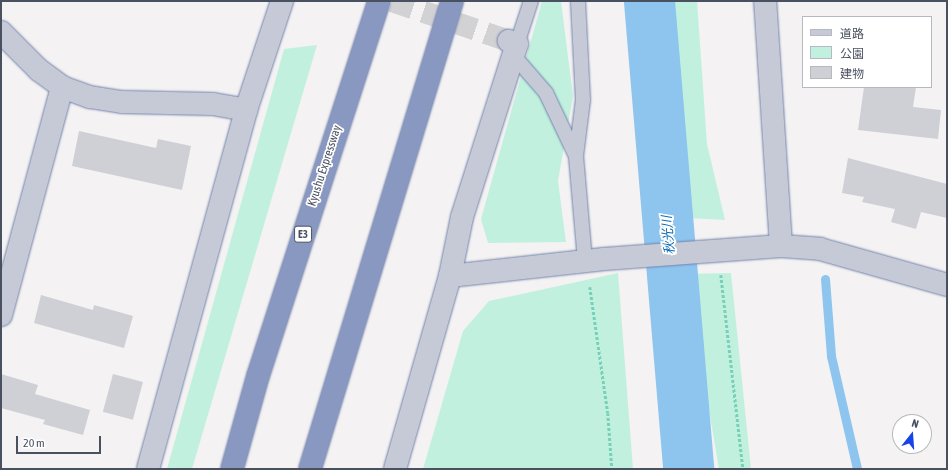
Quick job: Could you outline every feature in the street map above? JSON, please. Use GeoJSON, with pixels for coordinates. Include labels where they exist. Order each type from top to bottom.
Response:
{"type":"FeatureCollection","features":[{"type":"Feature","properties":{"kind":"highway","name":"Kyushu Expressway"},"geometry":{"type":"LineString","coordinates":[[232,469],[272,330],[379,1]]}},
{"type":"Feature","properties":{"kind":"highway"},"geometry":{"type":"LineString","coordinates":[[310,469],[452,1]]}},
{"type":"Feature","properties":{"kind":"street"},"geometry":{"type":"LineString","coordinates":[[148,469],[246,110],[282,1]]}},
{"type":"Feature","properties":{"kind":"street"},"geometry":{"type":"LineString","coordinates":[[765,1],[780,246]]}},
{"type":"Feature","properties":{"kind":"street"},"geometry":{"type":"LineString","coordinates":[[1,32],[39,70],[62,87],[90,97],[122,102],[214,104],[246,110]]}},
{"type":"Feature","properties":{"kind":"street"},"geometry":{"type":"LineString","coordinates":[[395,469],[450,276],[462,217],[513,47]]}},
{"type":"Feature","properties":{"kind":"street"},"geometry":{"type":"LineString","coordinates":[[1,315],[62,87]]}},
{"type":"Feature","properties":{"kind":"street"},"geometry":{"type":"LineString","coordinates":[[450,276],[595,260],[780,246],[820,249],[947,285]]}},
{"type":"Feature","properties":{"kind":"lane"},"geometry":{"type":"LineString","coordinates":[[531,1],[513,47],[546,93],[576,156],[595,260]]}},
{"type":"Feature","properties":{"kind":"lane"},"geometry":{"type":"LineString","coordinates":[[576,156],[583,100],[578,1]]}},
{"type":"Feature","properties":{"kind":"path"},"geometry":{"type":"LineString","coordinates":[[711,251],[743,469]]}},
{"type":"Feature","properties":{"kind":"path"},"geometry":{"type":"LineString","coordinates":[[595,260],[597,322],[612,469]]}},
{"type":"Feature","properties":{"kind":"green space"},"geometry":{"type":"Polygon","coordinates":[[[542,1],[561,1],[573,96],[558,181],[566,242],[488,243],[481,219],[542,1]]]}},
{"type":"Feature","properties":{"kind":"green space"},"geometry":{"type":"Polygon","coordinates":[[[671,1],[697,1],[707,144],[725,220],[688,218],[671,1]]]}},
{"type":"Feature","properties":{"kind":"green space"},"geometry":{"type":"Polygon","coordinates":[[[317,45],[192,469],[167,469],[284,49],[317,45]]]}},
{"type":"Feature","properties":{"kind":"green space"},"geometry":{"type":"Polygon","coordinates":[[[618,273],[633,469],[423,469],[463,331],[489,301],[618,273]]]}},
{"type":"Feature","properties":{"kind":"green space"},"geometry":{"type":"Polygon","coordinates":[[[731,273],[751,469],[719,469],[686,274],[731,273]]]}},
{"type":"Feature","properties":{"kind":"building"},"geometry":{"type":"Polygon","coordinates":[[[864,88],[916,88],[913,107],[941,110],[938,139],[858,130],[864,88]]]}},
{"type":"Feature","properties":{"kind":"building"},"geometry":{"type":"Polygon","coordinates":[[[79,131],[156,148],[158,139],[191,146],[182,190],[72,166],[79,131]]]}},
{"type":"Feature","properties":{"kind":"building"},"geometry":{"type":"Polygon","coordinates":[[[848,158],[947,184],[947,218],[921,212],[916,229],[891,222],[895,209],[862,202],[864,197],[842,193],[848,158]]]}},
{"type":"Feature","properties":{"kind":"building"},"geometry":{"type":"Polygon","coordinates":[[[41,295],[93,310],[94,305],[133,316],[124,348],[34,323],[41,295]]]}},
{"type":"Feature","properties":{"kind":"building"},"geometry":{"type":"Polygon","coordinates":[[[1,374],[38,385],[35,394],[90,410],[83,435],[43,424],[45,420],[1,408],[1,374]]]}},
{"type":"Feature","properties":{"kind":"building"},"geometry":{"type":"Polygon","coordinates":[[[113,374],[143,382],[133,420],[103,412],[113,374]]]}},
{"type":"Feature","properties":{"kind":"waterway","name":"秋光川"},"geometry":{"type":"LineString","coordinates":[[649,1],[688,469]]}},
{"type":"Feature","properties":{"kind":"waterway"},"geometry":{"type":"LineString","coordinates":[[825,279],[831,356],[857,469]]}},
{"type":"Feature","properties":{"kind":"tunnel"},"geometry":{"type":"LineString","coordinates":[[392,1],[509,41]]}}]}
